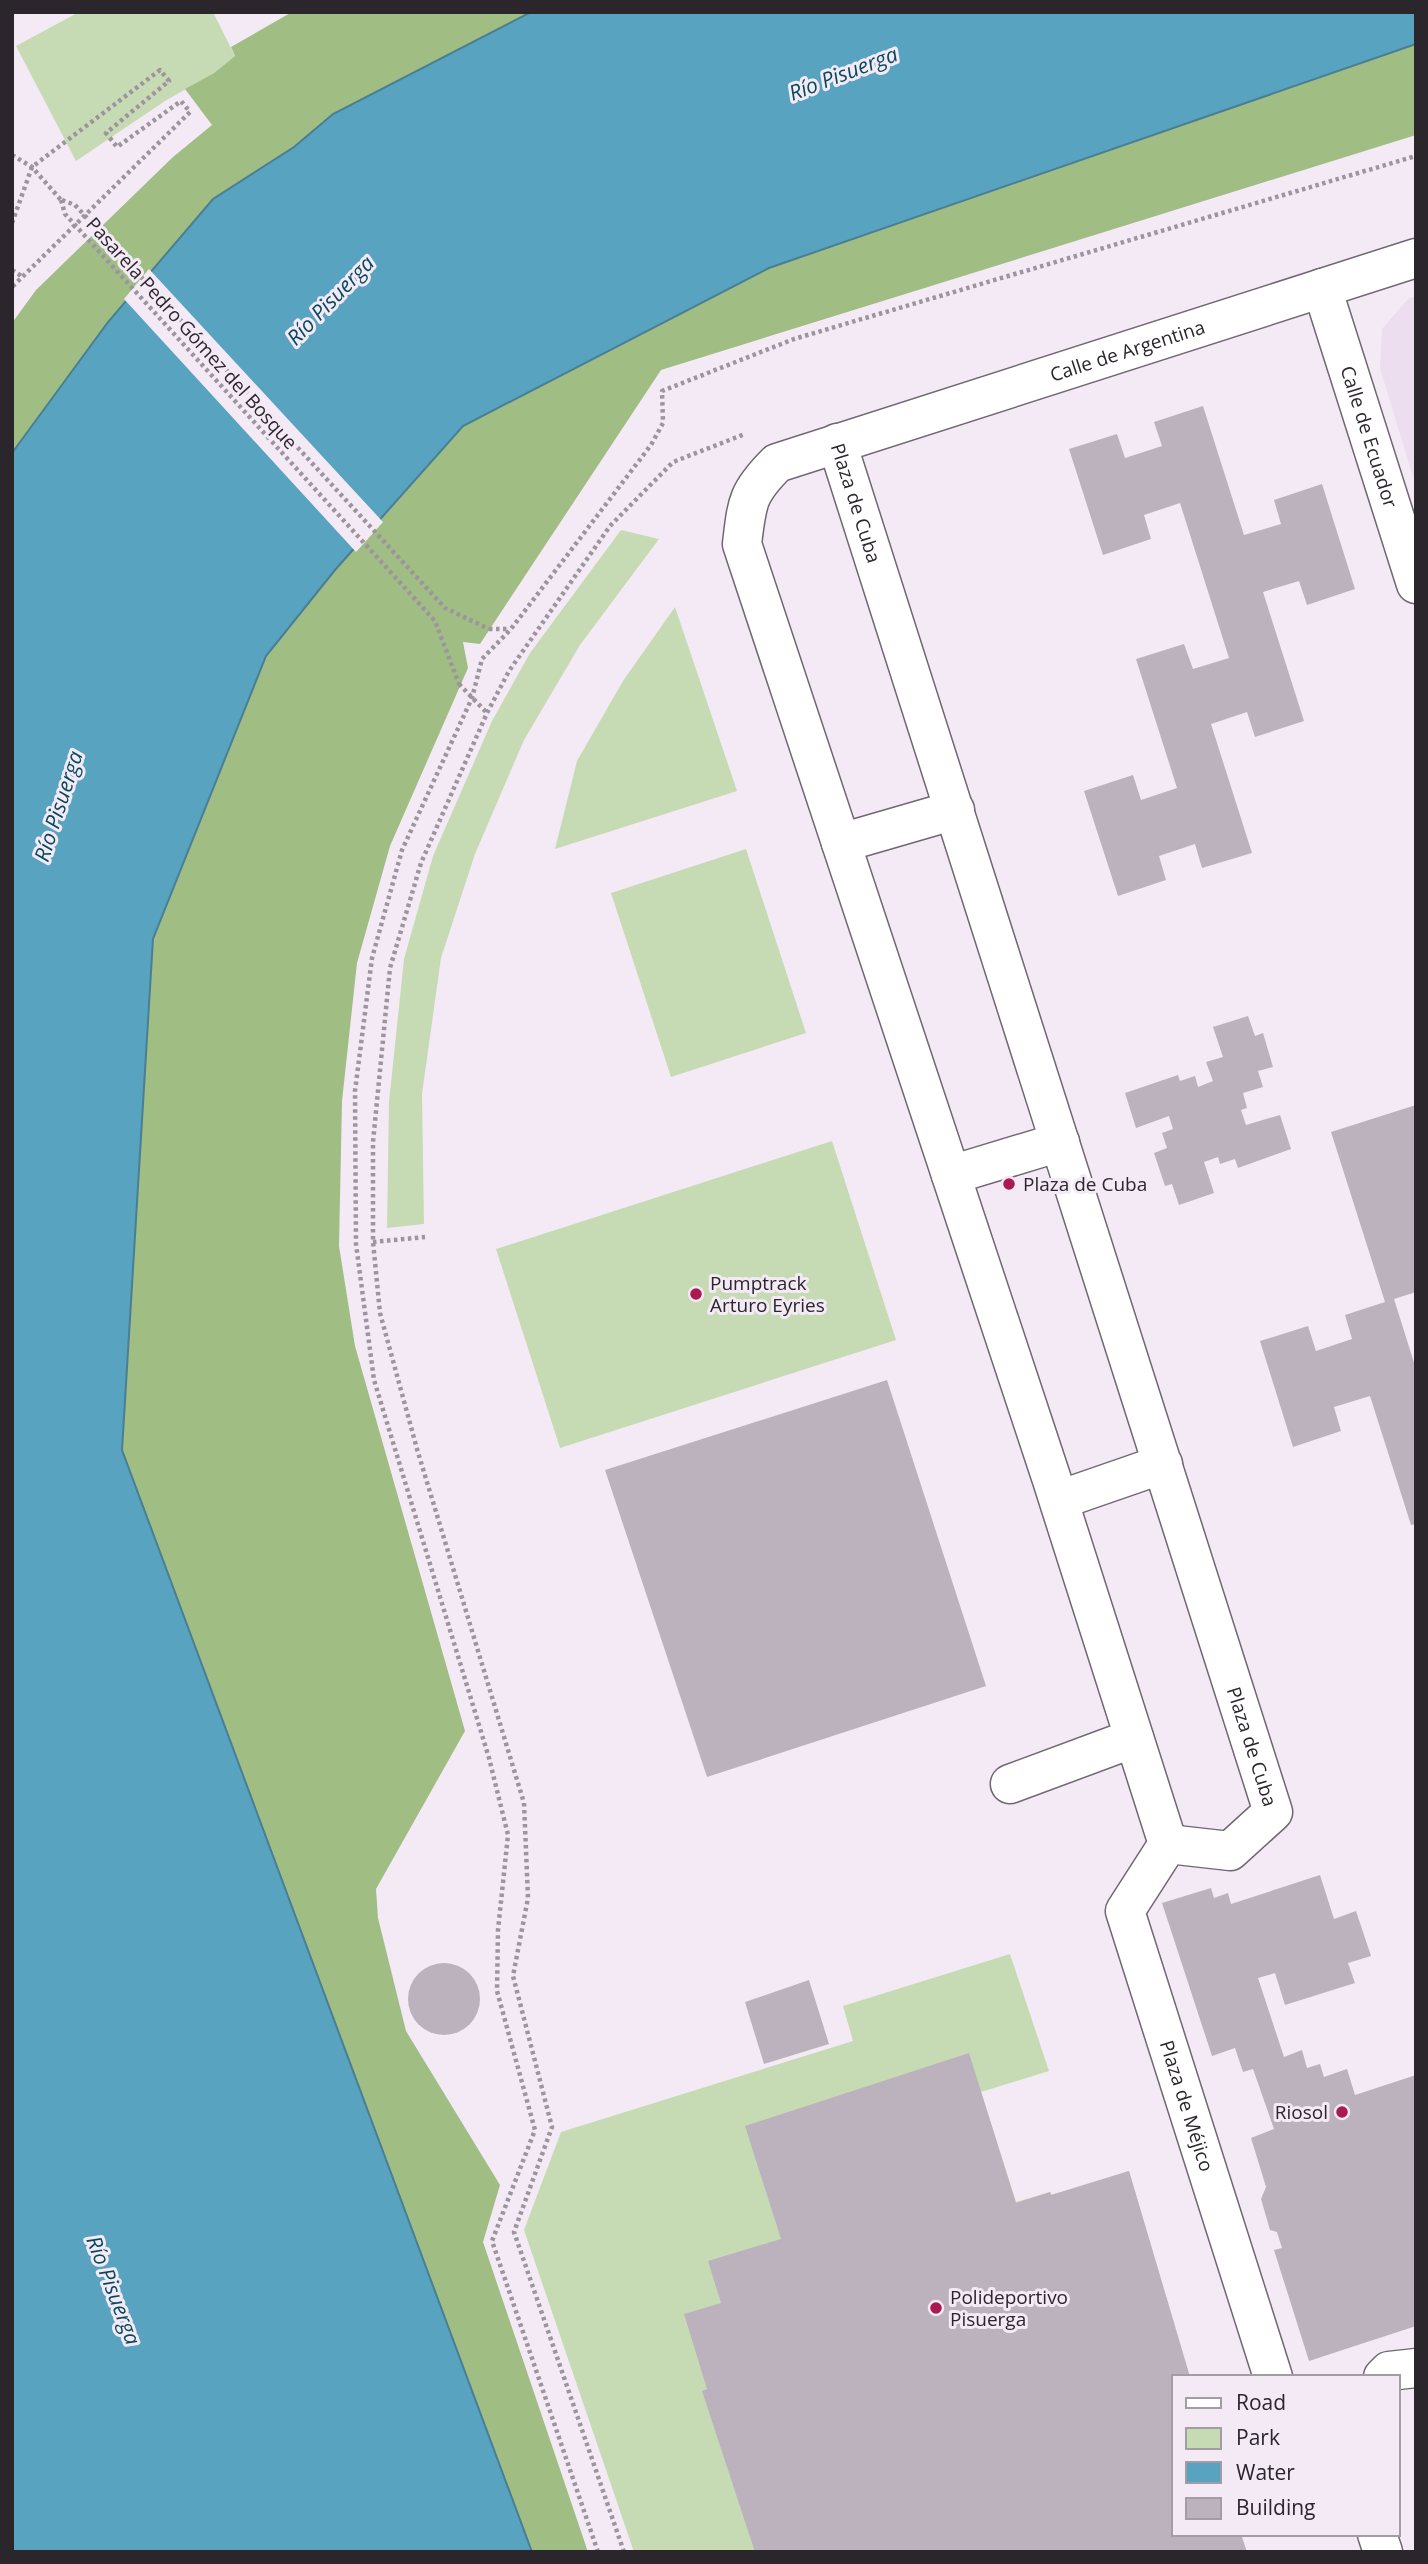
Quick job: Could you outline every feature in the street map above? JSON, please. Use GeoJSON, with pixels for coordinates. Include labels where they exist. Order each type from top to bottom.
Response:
{"type":"FeatureCollection","features":[{"type":"Feature","properties":{"kind":"street","name":"Calle de Argentina"},"geometry":{"type":"LineString","coordinates":[[837,443],[1416,258]]}},
{"type":"Feature","properties":{"kind":"street","name":"Calle de Ecuador"},"geometry":{"type":"LineString","coordinates":[[1322,288],[1416,584]]}},
{"type":"Feature","properties":{"kind":"street","name":"Plaza de Cuba"},"geometry":{"type":"LineString","coordinates":[[837,443],[955,810],[1273,1812],[1230,1850],[1168,1844],[1059,1500],[742,544],[749,498],[760,480],[777,463],[837,443]]}},
{"type":"Feature","properties":{"kind":"street"},"geometry":{"type":"LineString","coordinates":[[841,844],[955,810]]}},
{"type":"Feature","properties":{"kind":"street"},"geometry":{"type":"LineString","coordinates":[[951,1175],[1060,1142]]}},
{"type":"Feature","properties":{"kind":"street"},"geometry":{"type":"LineString","coordinates":[[1059,1500],[1163,1464]]}},
{"type":"Feature","properties":{"kind":"street"},"geometry":{"type":"LineString","coordinates":[[1010,1784],[1134,1738]]}},
{"type":"Feature","properties":{"kind":"street","name":"Plaza de Méjico"},"geometry":{"type":"LineString","coordinates":[[1168,1844],[1125,1911],[1272,2375]]}},
{"type":"Feature","properties":{"kind":"street"},"geometry":{"type":"LineString","coordinates":[[1385,2375],[1389,2371],[1416,2368]]}},
{"type":"Feature","properties":{"kind":"path"},"geometry":{"type":"LineString","coordinates":[[12,223],[32,167],[160,70],[169,81],[106,133],[117,147],[181,100],[190,112],[12,287]]}},
{"type":"Feature","properties":{"kind":"path"},"geometry":{"type":"LineString","coordinates":[[12,155],[32,167],[61,200]]}},
{"type":"Feature","properties":{"kind":"path"},"geometry":{"type":"LineString","coordinates":[[598,2552],[492,2241],[535,2130],[497,1990],[498,1930],[508,1835],[489,1758],[374,1380],[356,1244],[355,1091],[372,958],[402,850],[472,698],[482,659],[511,629],[651,445],[663,423],[662,391],[794,338],[1416,156]]}},
{"type":"Feature","properties":{"kind":"path","name":"Pasarela Pedro Gómez del Bosque"},"geometry":{"type":"LineString","coordinates":[[61,200],[75,205],[445,608],[489,629],[511,629]]}},
{"type":"Feature","properties":{"kind":"path","name":"Pasarela Pedro Gómez del Bosque"},"geometry":{"type":"LineString","coordinates":[[61,200],[65,214],[435,621],[459,684],[487,713]]}},
{"type":"Feature","properties":{"kind":"path"},"geometry":{"type":"LineString","coordinates":[[12,270],[23,277]]}},
{"type":"Feature","properties":{"kind":"path"},"geometry":{"type":"LineString","coordinates":[[624,2552],[514,2232],[552,2127],[513,1976],[528,1898],[524,1802],[417,1450],[380,1313],[373,1242],[373,1142],[390,968],[421,863],[487,713],[509,671],[610,526],[673,462],[747,433]]}},
{"type":"Feature","properties":{"kind":"path"},"geometry":{"type":"LineString","coordinates":[[373,1242],[425,1237]]}},
{"type":"Feature","properties":{"kind":"shaded area"},"geometry":{"type":"Polygon","coordinates":[[[1416,296],[1416,487],[1380,368],[1382,329],[1409,298],[1416,296]]]}},
{"type":"Feature","properties":{"kind":"green space"},"geometry":{"type":"Polygon","coordinates":[[[79,12],[213,12],[235,56],[214,73],[165,101],[76,161],[16,46],[79,12]]]}},
{"type":"Feature","properties":{"kind":"green space"},"geometry":{"type":"Polygon","coordinates":[[[292,12],[531,12],[333,114],[108,322],[12,453],[12,323],[36,290],[173,157],[212,125],[185,89],[214,73],[235,56],[231,47],[292,12]]]}},
{"type":"Feature","properties":{"kind":"green space"},"geometry":{"type":"Polygon","coordinates":[[[1416,44],[1416,135],[661,370],[480,644],[463,642],[468,668],[390,846],[357,963],[342,1101],[339,1246],[355,1346],[465,1731],[376,1889],[378,1918],[406,2031],[500,2185],[483,2242],[588,2552],[532,2552],[122,1450],[153,939],[266,656],[335,570],[463,426],[769,268],[1416,44]]]}},
{"type":"Feature","properties":{"kind":"green space"},"geometry":{"type":"Polygon","coordinates":[[[621,530],[659,539],[580,645],[524,740],[475,854],[441,958],[422,1094],[424,1224],[387,1228],[389,1102],[404,959],[433,856],[492,721],[530,653],[621,530]]]}},
{"type":"Feature","properties":{"kind":"green space"},"geometry":{"type":"Polygon","coordinates":[[[675,607],[737,791],[555,849],[577,761],[623,681],[675,607]]]}},
{"type":"Feature","properties":{"kind":"green space"},"geometry":{"type":"Polygon","coordinates":[[[746,849],[806,1033],[671,1077],[611,893],[746,849]]]}},
{"type":"Feature","properties":{"kind":"green space","name":"Pumptrack Arturo Eyries"},"geometry":{"type":"Polygon","coordinates":[[[832,1141],[896,1340],[560,1448],[496,1249],[832,1141]]]}},
{"type":"Feature","properties":{"kind":"green space","name":"Polideportivo Pisuerga"},"geometry":{"type":"Polygon","coordinates":[[[1010,1954],[1049,2071],[981,2092],[1016,2202],[1050,2192],[1052,2195],[1129,2171],[1189,2375],[1172,2375],[1172,2536],[1182,2536],[1247,2552],[634,2552],[524,2230],[561,2132],[853,2041],[843,2006],[1010,1954]]]}},
{"type":"Feature","properties":{"kind":"water","name":"Río Pisuerga"},"geometry":{"type":"Polygon","coordinates":[[[531,12],[1416,12],[1416,44],[769,268],[463,426],[335,570],[266,656],[153,939],[122,1450],[532,2552],[12,2552],[12,453],[108,322],[213,199],[294,147],[333,114],[531,12]]]}},
{"type":"Feature","properties":{"kind":"pier"},"geometry":{"type":"Polygon","coordinates":[[[149,269],[383,522],[356,552],[124,299],[149,269]]]}},
{"type":"Feature","properties":{"kind":"building"},"geometry":{"type":"Polygon","coordinates":[[[1203,406],[1244,535],[1281,524],[1274,500],[1322,484],[1355,589],[1307,605],[1299,581],[1263,592],[1304,721],[1255,737],[1247,712],[1211,724],[1252,853],[1202,868],[1195,844],[1159,856],[1166,880],[1118,896],[1084,791],[1133,775],[1141,800],[1177,788],[1136,659],[1184,644],[1193,669],[1229,658],[1180,503],[1144,515],[1151,539],[1103,555],[1069,449],[1117,434],[1125,458],[1162,446],[1154,422],[1203,406]]]}},
{"type":"Feature","properties":{"kind":"building"},"geometry":{"type":"Polygon","coordinates":[[[1248,1016],[1255,1036],[1263,1033],[1273,1067],[1258,1071],[1263,1087],[1243,1093],[1247,1108],[1241,1110],[1246,1125],[1280,1115],[1291,1149],[1238,1168],[1235,1159],[1220,1164],[1218,1157],[1204,1162],[1214,1193],[1179,1205],[1172,1184],[1165,1186],[1154,1153],[1167,1148],[1162,1133],[1173,1129],[1169,1116],[1136,1128],[1125,1093],[1178,1075],[1180,1081],[1195,1076],[1198,1087],[1213,1081],[1206,1062],[1223,1057],[1213,1027],[1248,1016]]]}},
{"type":"Feature","properties":{"kind":"building"},"geometry":{"type":"Polygon","coordinates":[[[1416,1105],[1416,1292],[1394,1299],[1416,1369],[1416,1524],[1411,1525],[1370,1396],[1334,1407],[1341,1431],[1293,1447],[1260,1341],[1308,1326],[1316,1351],[1352,1339],[1345,1315],[1385,1302],[1331,1132],[1416,1105]]]}},
{"type":"Feature","properties":{"kind":"building"},"geometry":{"type":"Polygon","coordinates":[[[887,1380],[986,1686],[707,1777],[605,1470],[887,1380]]]}},
{"type":"Feature","properties":{"kind":"building","name":"Riosol"},"geometry":{"type":"Polygon","coordinates":[[[1320,1875],[1334,1919],[1356,1911],[1371,1956],[1348,1963],[1355,1983],[1285,2005],[1275,1973],[1258,1978],[1284,2057],[1302,2050],[1307,2068],[1320,2064],[1324,2077],[1347,2069],[1355,2095],[1416,2075],[1416,2326],[1309,2361],[1274,2250],[1282,2248],[1277,2232],[1270,2230],[1261,2199],[1266,2187],[1251,2138],[1274,2129],[1253,2069],[1243,2072],[1235,2048],[1212,2056],[1162,1903],[1211,1888],[1214,1898],[1228,1893],[1231,1904],[1320,1875]]]}},
{"type":"Feature","properties":{"kind":"building"},"geometry":{"type":"Polygon","coordinates":[[[437,1963],[451,1963],[470,1973],[480,1992],[480,2006],[470,2025],[451,2035],[437,2035],[418,2025],[408,2006],[408,1992],[418,1973],[437,1963]]]}},
{"type":"Feature","properties":{"kind":"building"},"geometry":{"type":"Polygon","coordinates":[[[809,1980],[829,2044],[764,2064],[745,2002],[809,1980]]]}},
{"type":"Feature","properties":{"kind":"building","name":"Polideportivo Pisuerga"},"geometry":{"type":"Polygon","coordinates":[[[969,2053],[1016,2203],[1129,2171],[1189,2375],[1172,2375],[1172,2536],[1242,2536],[1247,2552],[755,2552],[702,2391],[707,2389],[684,2314],[721,2303],[708,2261],[781,2239],[745,2126],[969,2053]]]}},
{"type":"Feature","properties":{"kind":"place","name":"Plaza de Cuba"},"geometry":{"type":"Point","coordinates":[1009,1184]}},
{"type":"Feature","properties":{"kind":"place","name":"Pumptrack Arturo Eyries"},"geometry":{"type":"Point","coordinates":[696,1294]}},
{"type":"Feature","properties":{"kind":"place","name":"Riosol"},"geometry":{"type":"Point","coordinates":[1342,2112]}},
{"type":"Feature","properties":{"kind":"place","name":"Polideportivo Pisuerga"},"geometry":{"type":"Point","coordinates":[936,2308]}}]}
